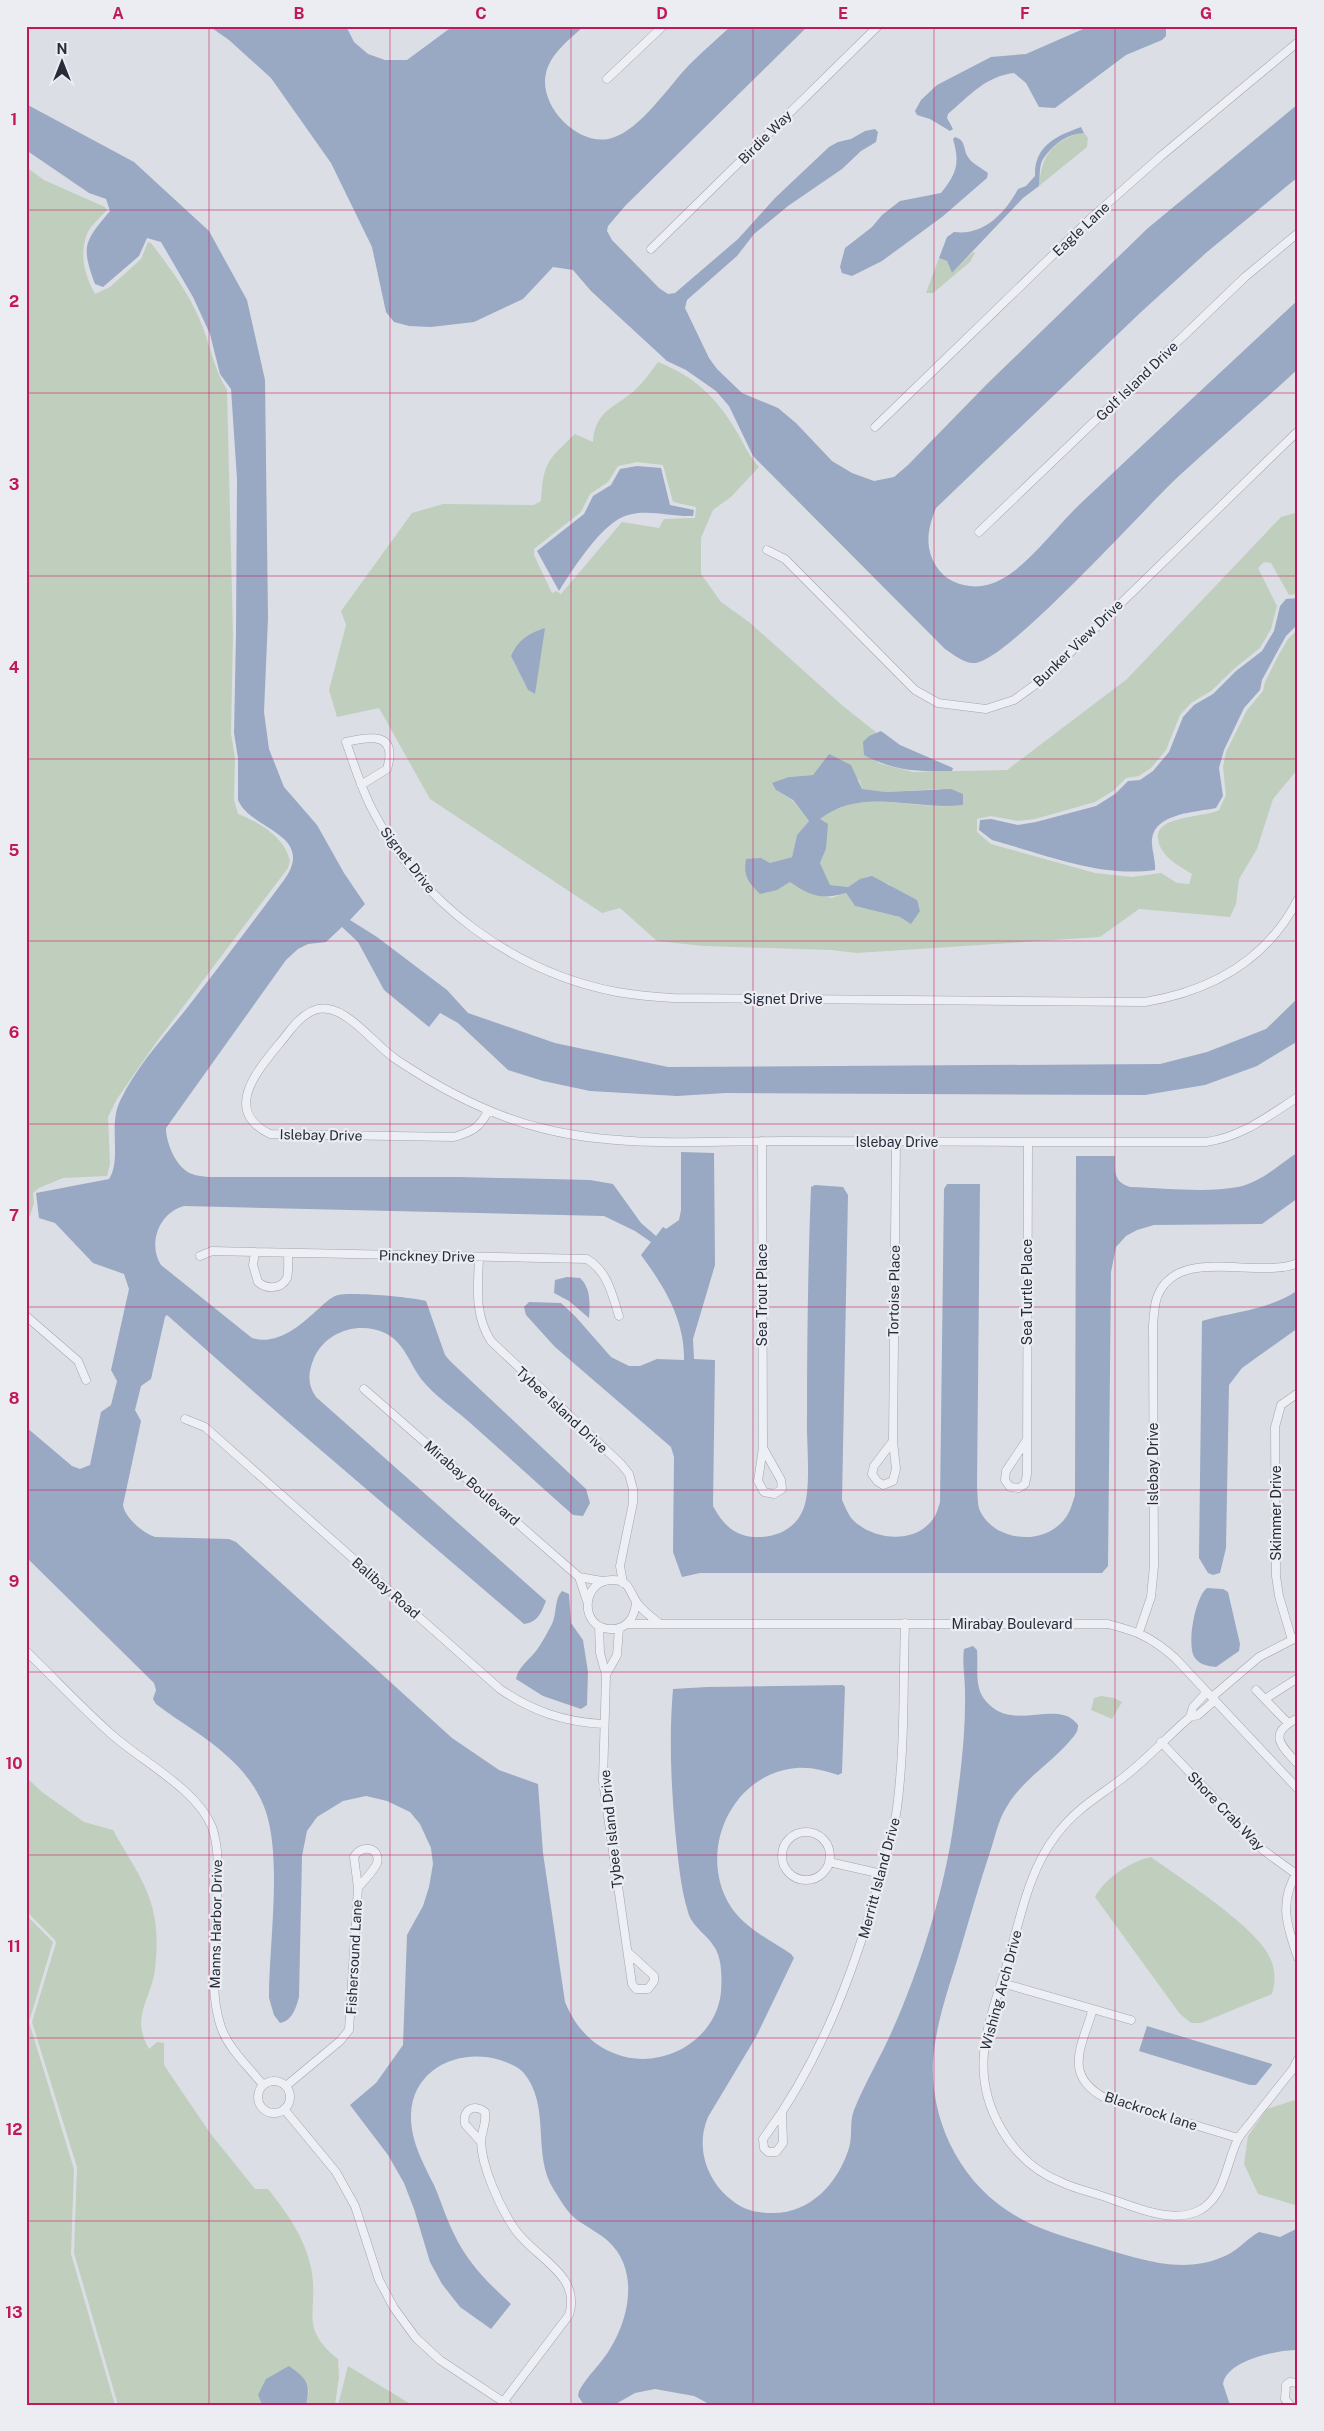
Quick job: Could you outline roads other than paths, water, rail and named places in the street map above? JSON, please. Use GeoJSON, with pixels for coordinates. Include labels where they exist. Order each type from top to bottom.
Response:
{"type":"FeatureCollection","features":[{"type":"Feature","properties":{"kind":"street"},"geometry":{"type":"LineString","coordinates":[[606,80],[663,26]]}},
{"type":"Feature","properties":{"kind":"street","name":"Birdie Way"},"geometry":{"type":"LineString","coordinates":[[652,249],[878,26]]}},
{"type":"Feature","properties":{"kind":"street","name":"Eagle Lane"},"geometry":{"type":"LineString","coordinates":[[875,427],[1090,219],[1161,156],[1298,42]]}},
{"type":"Feature","properties":{"kind":"street","name":"Golf Island Drive"},"geometry":{"type":"LineString","coordinates":[[979,532],[1245,277],[1298,233]]}},
{"type":"Feature","properties":{"kind":"street","name":"Bunker View Drive"},"geometry":{"type":"LineString","coordinates":[[767,550],[785,559],[915,690],[938,703],[986,709],[1014,700],[1043,679],[1298,432]]}},
{"type":"Feature","properties":{"kind":"street","name":"Signet Drive"},"geometry":{"type":"LineString","coordinates":[[361,785],[387,769],[390,758],[389,749],[384,741],[377,736],[346,742],[361,785],[372,809],[421,881],[462,920],[516,957],[542,969],[616,992],[645,996],[673,998],[1145,1002],[1190,992],[1217,981],[1237,969],[1254,957],[1272,937],[1287,919],[1297,900]]}},
{"type":"Feature","properties":{"kind":"street","name":"Islebay Drive"},"geometry":{"type":"LineString","coordinates":[[488,1111],[483,1122],[474,1131],[454,1137],[270,1134],[257,1128],[247,1114],[245,1104],[248,1086],[297,1022],[310,1012],[326,1008],[342,1014],[396,1060],[488,1111],[527,1125],[573,1136],[631,1140],[1206,1142],[1243,1133],[1298,1096]]}},
{"type":"Feature","properties":{"kind":"street","name":"Sea Trout Place"},"geometry":{"type":"LineString","coordinates":[[762,1141],[763,1448],[758,1481],[764,1492],[774,1494],[782,1489],[781,1480],[763,1448]]}},
{"type":"Feature","properties":{"kind":"street","name":"Tortoise Place"},"geometry":{"type":"LineString","coordinates":[[893,1441],[874,1466],[872,1474],[876,1481],[883,1485],[893,1481],[896,1470],[893,1441],[896,1142]]}},
{"type":"Feature","properties":{"kind":"street","name":"Sea Turtle Place"},"geometry":{"type":"LineString","coordinates":[[1026,1441],[1006,1471],[1006,1480],[1010,1487],[1019,1488],[1025,1484],[1027,1474],[1028,1142]]}},
{"type":"Feature","properties":{"kind":"street","name":"Pinckney Drive"},"geometry":{"type":"LineString","coordinates":[[200,1256],[212,1251],[587,1259],[602,1272],[610,1286],[619,1316]]}},
{"type":"Feature","properties":{"kind":"street"},"geometry":{"type":"LineString","coordinates":[[255,1252],[254,1274],[258,1282],[270,1288],[280,1285],[287,1278],[288,1253]]}},
{"type":"Feature","properties":{"kind":"street","name":"Tybee Island Drive"},"geometry":{"type":"LineString","coordinates":[[479,1257],[478,1309],[481,1323],[491,1341],[621,1464],[629,1474],[633,1489],[633,1503],[620,1566],[623,1583]]}},
{"type":"Feature","properties":{"kind":"street","name":"Islebay Drive"},"geometry":{"type":"LineString","coordinates":[[1140,1632],[1151,1597],[1154,1566],[1153,1325],[1158,1294],[1170,1280],[1184,1270],[1209,1267],[1278,1267],[1298,1263]]}},
{"type":"Feature","properties":{"kind":"street"},"geometry":{"type":"LineString","coordinates":[[26,1316],[78,1361],[86,1380]]}},
{"type":"Feature","properties":{"kind":"street","name":"Mirabay Boulevard"},"geometry":{"type":"LineString","coordinates":[[364,1389],[579,1577],[623,1583]]}},
{"type":"Feature","properties":{"kind":"street","name":"Skimmer Drive"},"geometry":{"type":"LineString","coordinates":[[1295,1639],[1279,1596],[1276,1576],[1275,1427],[1281,1405],[1298,1392]]}},
{"type":"Feature","properties":{"kind":"street","name":"Balibay Road"},"geometry":{"type":"LineString","coordinates":[[185,1419],[205,1427],[500,1689],[528,1707],[551,1716],[603,1724]]}},
{"type":"Feature","properties":{"kind":"street","name":"Tybee Island Drive"},"geometry":{"type":"LineString","coordinates":[[606,1581],[620,1566]]}},
{"type":"Feature","properties":{"kind":"street"},"geometry":{"type":"LineString","coordinates":[[579,1577],[587,1601],[589,1615],[599,1626],[612,1629],[619,1628]]}},
{"type":"Feature","properties":{"kind":"street"},"geometry":{"type":"LineString","coordinates":[[587,1601],[590,1593],[606,1581]]}},
{"type":"Feature","properties":{"kind":"street"},"geometry":{"type":"LineString","coordinates":[[623,1583],[630,1588],[636,1602],[660,1624]]}},
{"type":"Feature","properties":{"kind":"street"},"geometry":{"type":"LineString","coordinates":[[627,1624],[633,1618],[636,1602]]}},
{"type":"Feature","properties":{"kind":"street","name":"Merritt Island Drive"},"geometry":{"type":"LineString","coordinates":[[782,2114],[783,2143],[776,2152],[768,2152],[764,2148],[763,2139],[782,2114],[839,2005],[861,1948],[882,1874],[897,1809],[905,1623]]}},
{"type":"Feature","properties":{"kind":"street","name":"Mirabay Boulevard"},"geometry":{"type":"LineString","coordinates":[[619,1628],[627,1624],[1108,1624],[1140,1632],[1158,1643],[1175,1658],[1298,1789]]}},
{"type":"Feature","properties":{"kind":"street","name":"Tybee Island Drive"},"geometry":{"type":"LineString","coordinates":[[599,1626],[601,1657],[606,1675],[603,1724],[603,1781],[632,1984],[636,1989],[648,1989],[654,1981],[654,1976],[629,1953]]}},
{"type":"Feature","properties":{"kind":"street","name":"Tybee Island Drive"},"geometry":{"type":"LineString","coordinates":[[606,1675],[616,1657],[619,1628]]}},
{"type":"Feature","properties":{"kind":"street","name":"Wishing Arch Drive"},"geometry":{"type":"LineString","coordinates":[[1295,1639],[1259,1657],[1237,1674],[1211,1697],[1198,1716],[1190,1717],[1124,1777],[1089,1800],[1055,1836],[1039,1864],[1026,1897],[988,2031],[984,2054],[988,2097],[1005,2135],[1023,2157],[1036,2168],[1060,2182],[1168,2216],[1186,2216],[1214,2199],[1222,2185],[1238,2138],[1293,2069],[1298,2059]]}},
{"type":"Feature","properties":{"kind":"street","name":"Manns Harbor Drive"},"geometry":{"type":"LineString","coordinates":[[26,1651],[110,1733],[140,1759],[186,1791],[204,1814],[212,1828],[218,1857],[214,1985],[216,2010],[222,2029],[233,2049],[263,2085]]}},
{"type":"Feature","properties":{"kind":"street"},"geometry":{"type":"LineString","coordinates":[[601,1657],[616,1657]]}},
{"type":"Feature","properties":{"kind":"street"},"geometry":{"type":"LineString","coordinates":[[1265,1699],[1298,1678]]}},
{"type":"Feature","properties":{"kind":"street"},"geometry":{"type":"LineString","coordinates":[[1256,1690],[1288,1724]]}},
{"type":"Feature","properties":{"kind":"street"},"geometry":{"type":"LineString","coordinates":[[1298,1718],[1280,1732],[1279,1739],[1282,1747],[1298,1764]]}},
{"type":"Feature","properties":{"kind":"street","name":"Shore Crab Way"},"geometry":{"type":"LineString","coordinates":[[1161,1742],[1263,1850],[1297,1873]]}},
{"type":"Feature","properties":{"kind":"street"},"geometry":{"type":"LineString","coordinates":[[811,1833],[824,1841],[830,1855],[829,1862],[820,1876],[804,1880],[796,1878],[784,1867],[782,1851],[790,1838],[796,1834],[811,1833]]}},
{"type":"Feature","properties":{"kind":"street","name":"Fishersound Lane"},"geometry":{"type":"LineString","coordinates":[[286,2086],[340,2041],[349,2030],[358,1888],[354,1857],[361,1849],[367,1848],[374,1851],[377,1858],[376,1864],[358,1888]]}},
{"type":"Feature","properties":{"kind":"street"},"geometry":{"type":"LineString","coordinates":[[829,1862],[882,1874]]}},
{"type":"Feature","properties":{"kind":"street"},"geometry":{"type":"LineString","coordinates":[[1297,1873],[1287,1894],[1285,1917],[1298,1958]]}},
{"type":"Feature","properties":{"kind":"street"},"geometry":{"type":"LineString","coordinates":[[1002,1983],[1131,2020]]}},
{"type":"Feature","properties":{"kind":"street","name":"Blackrock lane"},"geometry":{"type":"LineString","coordinates":[[1093,2009],[1079,2054],[1078,2067],[1082,2081],[1092,2090],[1105,2098],[1238,2138]]}},
{"type":"Feature","properties":{"kind":"street"},"geometry":{"type":"LineString","coordinates":[[277,2081],[286,2086],[290,2096],[284,2109],[274,2112],[264,2109],[258,2100],[258,2094],[263,2085],[277,2081]]}},
{"type":"Feature","properties":{"kind":"street"},"geometry":{"type":"LineString","coordinates":[[284,2109],[336,2172],[355,2206],[379,2280],[394,2308],[416,2338],[440,2360],[506,2403],[569,2315],[573,2303],[571,2290],[564,2277],[528,2246],[506,2214],[491,2184],[481,2142]]}},
{"type":"Feature","properties":{"kind":"street"},"geometry":{"type":"LineString","coordinates":[[1290,2405],[1285,2399],[1286,2385],[1290,2382],[1298,2383]]}},
{"type":"Feature","properties":{"kind":"water"},"geometry":{"type":"Polygon","coordinates":[[[209,26],[346,26],[354,42],[368,54],[385,60],[407,60],[453,26],[584,26],[552,59],[546,73],[545,86],[548,98],[564,122],[575,131],[587,137],[599,139],[612,138],[633,126],[654,106],[689,65],[731,26],[808,26],[625,206],[608,226],[607,231],[612,240],[659,288],[668,294],[675,293],[738,239],[775,198],[829,147],[838,142],[851,139],[865,131],[875,129],[878,132],[876,142],[861,151],[842,169],[788,206],[754,234],[737,256],[687,300],[685,308],[709,358],[717,369],[742,393],[778,408],[796,423],[832,461],[852,473],[874,481],[894,477],[908,465],[988,383],[1148,228],[1298,104],[1298,177],[1207,252],[1140,313],[936,508],[929,530],[932,559],[942,573],[956,583],[974,586],[992,584],[1021,565],[1079,505],[1298,300],[1298,369],[1180,475],[1046,611],[992,656],[975,663],[967,662],[945,649],[753,456],[729,406],[716,391],[686,370],[667,361],[591,291],[573,270],[553,267],[523,299],[474,322],[431,327],[409,326],[394,322],[386,312],[372,247],[331,163],[271,78],[229,40],[209,26]]]}},
{"type":"Feature","properties":{"kind":"water"},"geometry":{"type":"Polygon","coordinates":[[[1090,26],[1166,26],[1166,36],[1162,40],[1126,55],[1055,108],[1039,107],[1026,83],[1014,73],[995,78],[986,83],[948,114],[947,118],[953,129],[950,131],[930,119],[917,115],[915,111],[921,100],[937,85],[991,57],[1026,54],[1090,26]]]}},
{"type":"Feature","properties":{"kind":"water"},"geometry":{"type":"Polygon","coordinates":[[[26,104],[134,162],[209,231],[247,300],[265,380],[268,618],[264,712],[269,749],[284,787],[317,825],[344,873],[365,904],[350,920],[377,937],[447,990],[468,1013],[555,1043],[668,1067],[1160,1064],[1207,1052],[1266,1029],[1298,998],[1298,1041],[1257,1066],[1205,1085],[1145,1095],[726,1093],[677,1096],[590,1091],[543,1081],[508,1070],[458,1023],[440,1013],[429,1027],[384,990],[358,942],[342,927],[326,942],[308,944],[298,949],[286,960],[166,1128],[170,1148],[177,1161],[186,1171],[198,1176],[459,1177],[590,1180],[613,1184],[641,1223],[656,1236],[663,1227],[666,1229],[679,1220],[681,1210],[681,1152],[714,1153],[715,1265],[693,1339],[694,1359],[715,1360],[713,1506],[724,1523],[734,1531],[753,1537],[776,1534],[789,1528],[799,1517],[806,1501],[808,1478],[807,1330],[811,1187],[815,1185],[843,1187],[848,1195],[842,1500],[851,1518],[862,1527],[884,1536],[896,1537],[918,1532],[927,1525],[935,1516],[940,1502],[944,1189],[947,1184],[980,1184],[978,1505],[987,1521],[995,1528],[1006,1534],[1029,1537],[1041,1535],[1061,1523],[1068,1514],[1075,1495],[1076,1156],[1115,1156],[1116,1175],[1120,1182],[1130,1187],[1212,1190],[1238,1187],[1254,1182],[1298,1152],[1298,1198],[1262,1224],[1154,1225],[1137,1230],[1126,1236],[1116,1247],[1111,1272],[1108,1566],[1102,1573],[700,1573],[682,1577],[673,1552],[674,1457],[671,1447],[555,1347],[526,1315],[524,1307],[529,1302],[561,1303],[611,1357],[629,1366],[640,1366],[657,1359],[684,1360],[681,1331],[672,1304],[658,1279],[641,1255],[651,1242],[635,1231],[604,1216],[184,1206],[168,1215],[162,1222],[156,1238],[155,1247],[161,1265],[252,1338],[270,1339],[287,1333],[303,1323],[329,1300],[338,1295],[382,1295],[426,1301],[445,1355],[450,1361],[586,1489],[590,1503],[583,1516],[573,1515],[432,1391],[417,1374],[402,1348],[392,1337],[385,1333],[365,1328],[354,1329],[344,1331],[326,1341],[319,1349],[312,1363],[309,1378],[311,1388],[316,1397],[546,1601],[541,1613],[533,1621],[524,1624],[288,1422],[167,1315],[151,1379],[141,1386],[135,1410],[141,1421],[123,1505],[127,1515],[135,1524],[155,1537],[229,1539],[236,1542],[452,1738],[499,1770],[538,1784],[543,1853],[565,2002],[585,2034],[599,2045],[616,2054],[650,2059],[667,2055],[683,2048],[697,2038],[709,2025],[717,2010],[721,1992],[719,1958],[712,1943],[690,1917],[681,1882],[672,1777],[671,1724],[673,1689],[843,1685],[845,1687],[842,1773],[838,1775],[818,1770],[797,1768],[774,1773],[754,1784],[738,1800],[726,1819],[719,1841],[717,1863],[721,1886],[731,1907],[743,1921],[794,1958],[756,2037],[708,2117],[704,2130],[704,2157],[714,2181],[732,2201],[754,2211],[773,2213],[787,2212],[799,2208],[821,2194],[838,2173],[849,2148],[854,2110],[892,2031],[922,1955],[938,1901],[954,1821],[965,1724],[964,1649],[973,1646],[977,1650],[979,1688],[984,1699],[992,1707],[1002,1713],[1014,1715],[1061,1714],[1070,1718],[1078,1725],[1076,1733],[1021,1788],[1001,1817],[945,1998],[938,2029],[933,2061],[933,2084],[937,2107],[953,2150],[965,2170],[980,2187],[997,2203],[1016,2216],[1033,2225],[1061,2235],[1141,2259],[1177,2265],[1212,2261],[1229,2254],[1259,2232],[1280,2237],[1298,2228],[1298,2350],[1266,2354],[1233,2369],[1223,2384],[1230,2405],[711,2405],[694,2396],[655,2389],[635,2393],[614,2405],[584,2405],[578,2396],[579,2391],[610,2349],[617,2336],[626,2308],[628,2279],[618,2252],[608,2241],[573,2217],[554,2190],[547,2176],[544,2161],[537,2100],[532,2085],[523,2072],[506,2062],[485,2057],[469,2057],[441,2065],[420,2084],[414,2098],[411,2114],[411,2124],[418,2151],[459,2244],[479,2272],[511,2304],[491,2329],[460,2307],[442,2284],[430,2262],[404,2183],[388,2155],[350,2105],[376,2083],[403,2045],[407,1935],[423,1906],[433,1864],[431,1848],[420,1824],[410,1812],[387,1801],[366,1796],[343,1801],[317,1817],[307,1831],[302,1856],[299,1997],[295,2010],[288,2020],[280,2023],[274,2015],[269,1998],[274,1903],[273,1854],[271,1832],[266,1812],[259,1796],[245,1775],[227,1756],[156,1704],[153,1699],[156,1690],[154,1683],[26,1557],[26,1427],[72,1466],[80,1469],[90,1465],[101,1412],[111,1405],[117,1381],[111,1370],[129,1289],[124,1274],[93,1263],[55,1223],[39,1218],[36,1193],[109,1179],[115,1162],[115,1120],[120,1101],[127,1088],[151,1053],[284,880],[292,865],[292,852],[287,842],[255,819],[238,800],[238,758],[234,733],[237,479],[231,389],[220,374],[210,334],[193,297],[161,242],[147,238],[139,256],[103,287],[95,284],[87,252],[90,238],[110,211],[106,199],[89,193],[26,150],[26,104]]]}},
{"type":"Feature","properties":{"kind":"water"},"geometry":{"type":"Polygon","coordinates":[[[1081,127],[1084,133],[1065,138],[1042,161],[1039,186],[1023,198],[952,273],[947,261],[939,258],[947,237],[954,232],[975,230],[992,221],[1007,206],[1018,189],[1026,186],[1035,176],[1038,157],[1048,144],[1063,134],[1081,127]]]}},
{"type":"Feature","properties":{"kind":"water"},"geometry":{"type":"Polygon","coordinates":[[[955,137],[961,140],[970,159],[988,173],[987,178],[942,217],[882,261],[852,276],[842,273],[840,267],[845,248],[872,227],[882,215],[900,201],[941,193],[951,180],[956,168],[953,139],[955,137]]]}},
{"type":"Feature","properties":{"kind":"water"},"geometry":{"type":"Polygon","coordinates":[[[637,466],[661,468],[670,505],[694,510],[693,516],[636,513],[618,519],[598,536],[559,591],[537,551],[584,514],[593,496],[611,485],[620,469],[637,466]]]}},
{"type":"Feature","properties":{"kind":"water"},"geometry":{"type":"Polygon","coordinates":[[[1298,598],[1298,624],[1286,636],[1262,680],[1260,690],[1244,708],[1224,750],[1219,768],[1223,796],[1216,808],[1178,815],[1161,824],[1155,830],[1152,847],[1155,870],[1134,872],[1093,868],[992,840],[979,830],[980,820],[991,819],[1018,825],[1096,806],[1115,794],[1128,781],[1140,780],[1153,771],[1169,752],[1183,717],[1194,705],[1213,694],[1236,671],[1262,651],[1274,631],[1280,606],[1286,599],[1298,598]]]}},
{"type":"Feature","properties":{"kind":"water"},"geometry":{"type":"Polygon","coordinates":[[[545,628],[535,694],[528,690],[511,656],[517,645],[525,638],[545,628]]]}},
{"type":"Feature","properties":{"kind":"water"},"geometry":{"type":"Polygon","coordinates":[[[881,731],[900,745],[953,768],[952,771],[906,769],[886,764],[864,755],[863,742],[869,736],[881,731]]]}},
{"type":"Feature","properties":{"kind":"water"},"geometry":{"type":"Polygon","coordinates":[[[829,754],[851,765],[862,789],[886,792],[951,789],[963,794],[963,805],[945,806],[871,802],[836,809],[820,819],[828,824],[826,849],[820,863],[830,885],[848,887],[860,879],[872,876],[917,900],[920,911],[911,924],[900,917],[855,906],[846,893],[830,896],[816,895],[804,891],[790,882],[777,890],[760,894],[747,878],[745,870],[746,859],[761,858],[770,863],[792,857],[797,835],[809,821],[793,800],[776,790],[772,783],[789,777],[813,775],[829,754]]]}},
{"type":"Feature","properties":{"kind":"water"},"geometry":{"type":"Polygon","coordinates":[[[567,1277],[580,1278],[584,1282],[588,1291],[589,1318],[569,1301],[554,1293],[555,1280],[567,1277]]]}},
{"type":"Feature","properties":{"kind":"water"},"geometry":{"type":"Polygon","coordinates":[[[1298,1290],[1298,1328],[1242,1368],[1229,1385],[1226,1548],[1220,1573],[1213,1575],[1208,1573],[1199,1558],[1202,1321],[1251,1310],[1275,1302],[1298,1290]]]}},
{"type":"Feature","properties":{"kind":"water"},"geometry":{"type":"Polygon","coordinates":[[[1207,1588],[1223,1589],[1228,1592],[1240,1644],[1239,1651],[1216,1667],[1199,1662],[1192,1652],[1193,1622],[1199,1601],[1207,1588]]]}},
{"type":"Feature","properties":{"kind":"water"},"geometry":{"type":"Polygon","coordinates":[[[562,1591],[569,1594],[571,1623],[583,1640],[588,1672],[587,1705],[581,1709],[543,1696],[516,1679],[519,1671],[538,1648],[552,1624],[559,1594],[562,1591]]]}},
{"type":"Feature","properties":{"kind":"water"},"geometry":{"type":"Polygon","coordinates":[[[1147,2026],[1272,2065],[1256,2085],[1250,2085],[1139,2051],[1147,2026]]]}},
{"type":"Feature","properties":{"kind":"water"},"geometry":{"type":"Polygon","coordinates":[[[289,2366],[300,2374],[306,2382],[308,2391],[306,2405],[262,2405],[258,2395],[266,2379],[289,2366]]]}}]}
